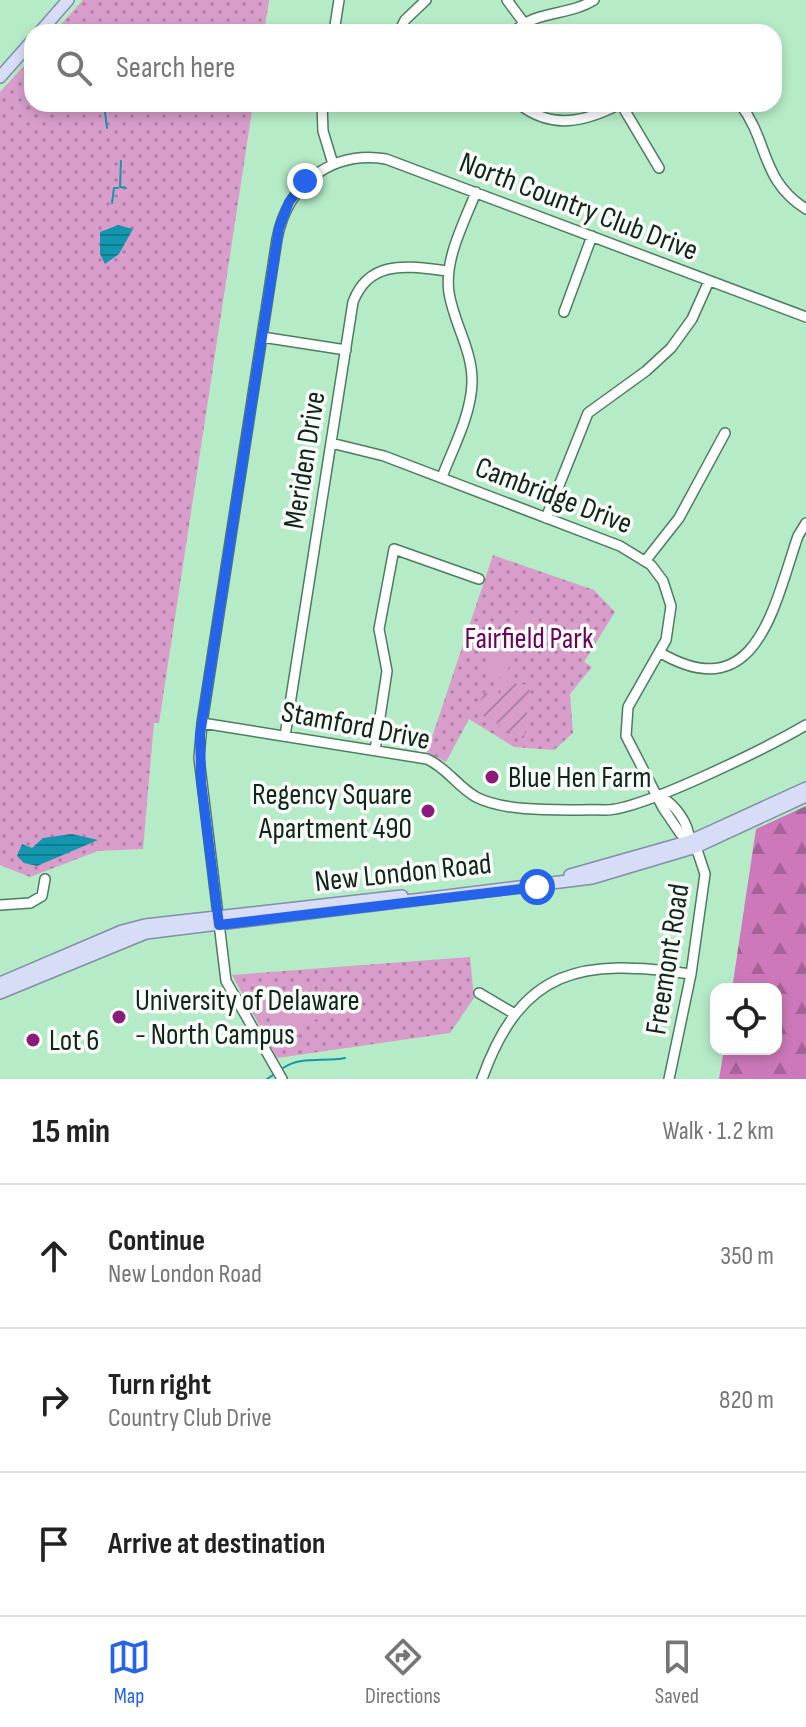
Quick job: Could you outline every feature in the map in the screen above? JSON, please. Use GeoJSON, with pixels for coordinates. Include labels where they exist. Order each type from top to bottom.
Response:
{"type":"FeatureCollection","features":[{"type":"Feature","properties":{"kind":"main road"},"geometry":{"type":"LineString","coordinates":[[47,24],[68,0]]}},
{"type":"Feature","properties":{"kind":"main road"},"geometry":{"type":"LineString","coordinates":[[0,77],[24,50]]}},
{"type":"Feature","properties":{"kind":"main road","name":"New London Road"},"geometry":{"type":"LineString","coordinates":[[693,844],[806,788]]}},
{"type":"Feature","properties":{"kind":"main road","name":"New London Road"},"geometry":{"type":"LineString","coordinates":[[0,983],[122,931],[532,882],[693,844],[806,796]]}},
{"type":"Feature","properties":{"kind":"main road","name":"New London Road"},"geometry":{"type":"LineString","coordinates":[[0,993],[125,939],[218,920]]}},
{"type":"Feature","properties":{"kind":"street"},"geometry":{"type":"LineString","coordinates":[[335,24],[339,0]]}},
{"type":"Feature","properties":{"kind":"street"},"geometry":{"type":"LineString","coordinates":[[403,24],[426,0]]}},
{"type":"Feature","properties":{"kind":"street"},"geometry":{"type":"LineString","coordinates":[[507,0],[524,23],[575,10],[594,0]]}},
{"type":"Feature","properties":{"kind":"street"},"geometry":{"type":"LineString","coordinates":[[282,1079],[228,987],[200,768],[202,723],[281,219],[305,181],[333,164],[323,131],[322,112]]}},
{"type":"Feature","properties":{"kind":"street"},"geometry":{"type":"LineString","coordinates":[[533,112],[542,117],[567,121],[591,118],[603,112]]}},
{"type":"Feature","properties":{"kind":"street"},"geometry":{"type":"LineString","coordinates":[[625,112],[659,168]]}},
{"type":"Feature","properties":{"kind":"street"},"geometry":{"type":"LineString","coordinates":[[745,112],[772,177],[806,209]]}},
{"type":"Feature","properties":{"kind":"street","name":"North Country Club Drive"},"geometry":{"type":"LineString","coordinates":[[333,164],[359,157],[386,159],[806,317]]}},
{"type":"Feature","properties":{"kind":"street"},"geometry":{"type":"LineString","coordinates":[[442,477],[472,386],[468,354],[449,294],[449,271],[476,192]]}},
{"type":"Feature","properties":{"kind":"street"},"geometry":{"type":"LineString","coordinates":[[564,312],[592,236]]}},
{"type":"Feature","properties":{"kind":"street","name":"Meriden Drive"},"geometry":{"type":"LineString","coordinates":[[285,736],[353,302],[370,276],[396,266],[449,271]]}},
{"type":"Feature","properties":{"kind":"street"},"geometry":{"type":"LineString","coordinates":[[546,518],[588,413],[646,371],[671,348],[692,319],[709,281]]}},
{"type":"Feature","properties":{"kind":"street"},"geometry":{"type":"LineString","coordinates":[[262,337],[346,350]]}},
{"type":"Feature","properties":{"kind":"street"},"geometry":{"type":"LineString","coordinates":[[646,560],[679,518],[725,433]]}},
{"type":"Feature","properties":{"kind":"street","name":"Cambridge Drive"},"geometry":{"type":"LineString","coordinates":[[331,443],[373,452],[442,477],[646,560],[663,581],[671,606],[668,633],[631,699],[625,729],[631,752],[680,833],[693,844]]}},
{"type":"Feature","properties":{"kind":"street"},"geometry":{"type":"LineString","coordinates":[[659,652],[682,665],[706,669],[730,665],[750,652],[764,632],[798,536],[806,523]]}},
{"type":"Feature","properties":{"kind":"street"},"geometry":{"type":"LineString","coordinates":[[375,750],[387,671],[379,629],[394,549],[479,579]]}},
{"type":"Feature","properties":{"kind":"street","name":"Stamford Drive"},"geometry":{"type":"LineString","coordinates":[[202,723],[427,759],[442,767],[478,798],[507,806],[615,810],[659,795],[806,725]]}},
{"type":"Feature","properties":{"kind":"street","name":"Freemont Road"},"geometry":{"type":"LineString","coordinates":[[669,1079],[691,974],[705,881],[693,844]]}},
{"type":"Feature","properties":{"kind":"street"},"geometry":{"type":"LineString","coordinates":[[0,905],[30,903],[42,896],[45,879]]}},
{"type":"Feature","properties":{"kind":"street"},"geometry":{"type":"LineString","coordinates":[[482,1079],[498,1038],[513,1013],[541,988],[575,973],[620,967],[691,974]]}},
{"type":"Feature","properties":{"kind":"street"},"geometry":{"type":"LineString","coordinates":[[479,993],[513,1013]]}},
{"type":"Feature","properties":{"kind":"green space"},"geometry":{"type":"Polygon","coordinates":[[[83,0],[269,0],[265,24],[61,24],[83,0]]]}},
{"type":"Feature","properties":{"kind":"green space"},"geometry":{"type":"Polygon","coordinates":[[[24,66],[24,112],[252,112],[159,723],[154,723],[143,849],[98,851],[30,877],[0,865],[0,92],[24,66]]]}},
{"type":"Feature","properties":{"kind":"green space","name":"Fairfield Park"},"geometry":{"type":"Polygon","coordinates":[[[493,555],[594,590],[615,612],[584,662],[592,667],[570,694],[573,733],[554,750],[514,747],[469,719],[446,762],[427,752],[493,555]]]}},
{"type":"Feature","properties":{"kind":"green space"},"geometry":{"type":"Polygon","coordinates":[[[514,612],[529,618],[536,626],[538,632],[532,653],[507,645],[503,639],[514,612]]]}},
{"type":"Feature","properties":{"kind":"green space"},"geometry":{"type":"Polygon","coordinates":[[[492,644],[514,651],[505,679],[483,672],[492,644]]]}},
{"type":"Feature","properties":{"kind":"green space"},"geometry":{"type":"Polygon","coordinates":[[[504,682],[530,685],[524,739],[475,711],[485,692],[498,700],[504,682]]]}},
{"type":"Feature","properties":{"kind":"green space"},"geometry":{"type":"Polygon","coordinates":[[[806,806],[806,1079],[719,1079],[723,1055],[782,1055],[782,983],[733,983],[756,829],[806,806]]]}},
{"type":"Feature","properties":{"kind":"green space"},"geometry":{"type":"Polygon","coordinates":[[[470,957],[474,998],[450,1033],[277,1058],[232,975],[470,957]]]}},
{"type":"Feature","properties":{"kind":"green space"},"geometry":{"type":"Polygon","coordinates":[[[317,990],[319,1019],[283,1026],[282,1020],[266,1015],[273,1005],[274,1008],[281,1004],[280,995],[317,990]]]}},
{"type":"Feature","properties":{"kind":"water"},"geometry":{"type":"Polygon","coordinates":[[[118,225],[133,229],[119,254],[105,264],[100,254],[100,232],[118,225]]]}},
{"type":"Feature","properties":{"kind":"water"},"geometry":{"type":"Polygon","coordinates":[[[72,834],[98,840],[37,866],[24,863],[17,856],[22,844],[32,848],[43,838],[72,834]]]}},
{"type":"Feature","properties":{"kind":"waterway"},"geometry":{"type":"LineString","coordinates":[[105,112],[107,128]]}},
{"type":"Feature","properties":{"kind":"waterway"},"geometry":{"type":"LineString","coordinates":[[120,187],[121,161]]}},
{"type":"Feature","properties":{"kind":"waterway"},"geometry":{"type":"LineString","coordinates":[[121,187],[126,188]]}},
{"type":"Feature","properties":{"kind":"waterway"},"geometry":{"type":"LineString","coordinates":[[112,203],[114,188],[118,188]]}},
{"type":"Feature","properties":{"kind":"waterway"},"geometry":{"type":"LineString","coordinates":[[283,1068],[305,1061],[345,1058]]}},
{"type":"Feature","properties":{"kind":"waterway"},"geometry":{"type":"LineString","coordinates":[[267,1079],[273,1075]]}},
{"type":"Feature","properties":{"kind":"place","name":"Blue Hen Farm"},"geometry":{"type":"Point","coordinates":[492,777]}},
{"type":"Feature","properties":{"kind":"place","name":"Regency Square Apartment 490"},"geometry":{"type":"Point","coordinates":[428,811]}},
{"type":"Feature","properties":{"kind":"place","name":"University of Delaware - North Campus"},"geometry":{"type":"Point","coordinates":[119,1017]}},
{"type":"Feature","properties":{"kind":"place","name":"Lot 6"},"geometry":{"type":"Point","coordinates":[33,1040]}},
{"type":"Feature","properties":{"kind":"route"},"geometry":{"type":"LineString","coordinates":[[305,181],[289,202],[279,228],[200,735],[201,781],[219,925],[537,887]]}}]}
